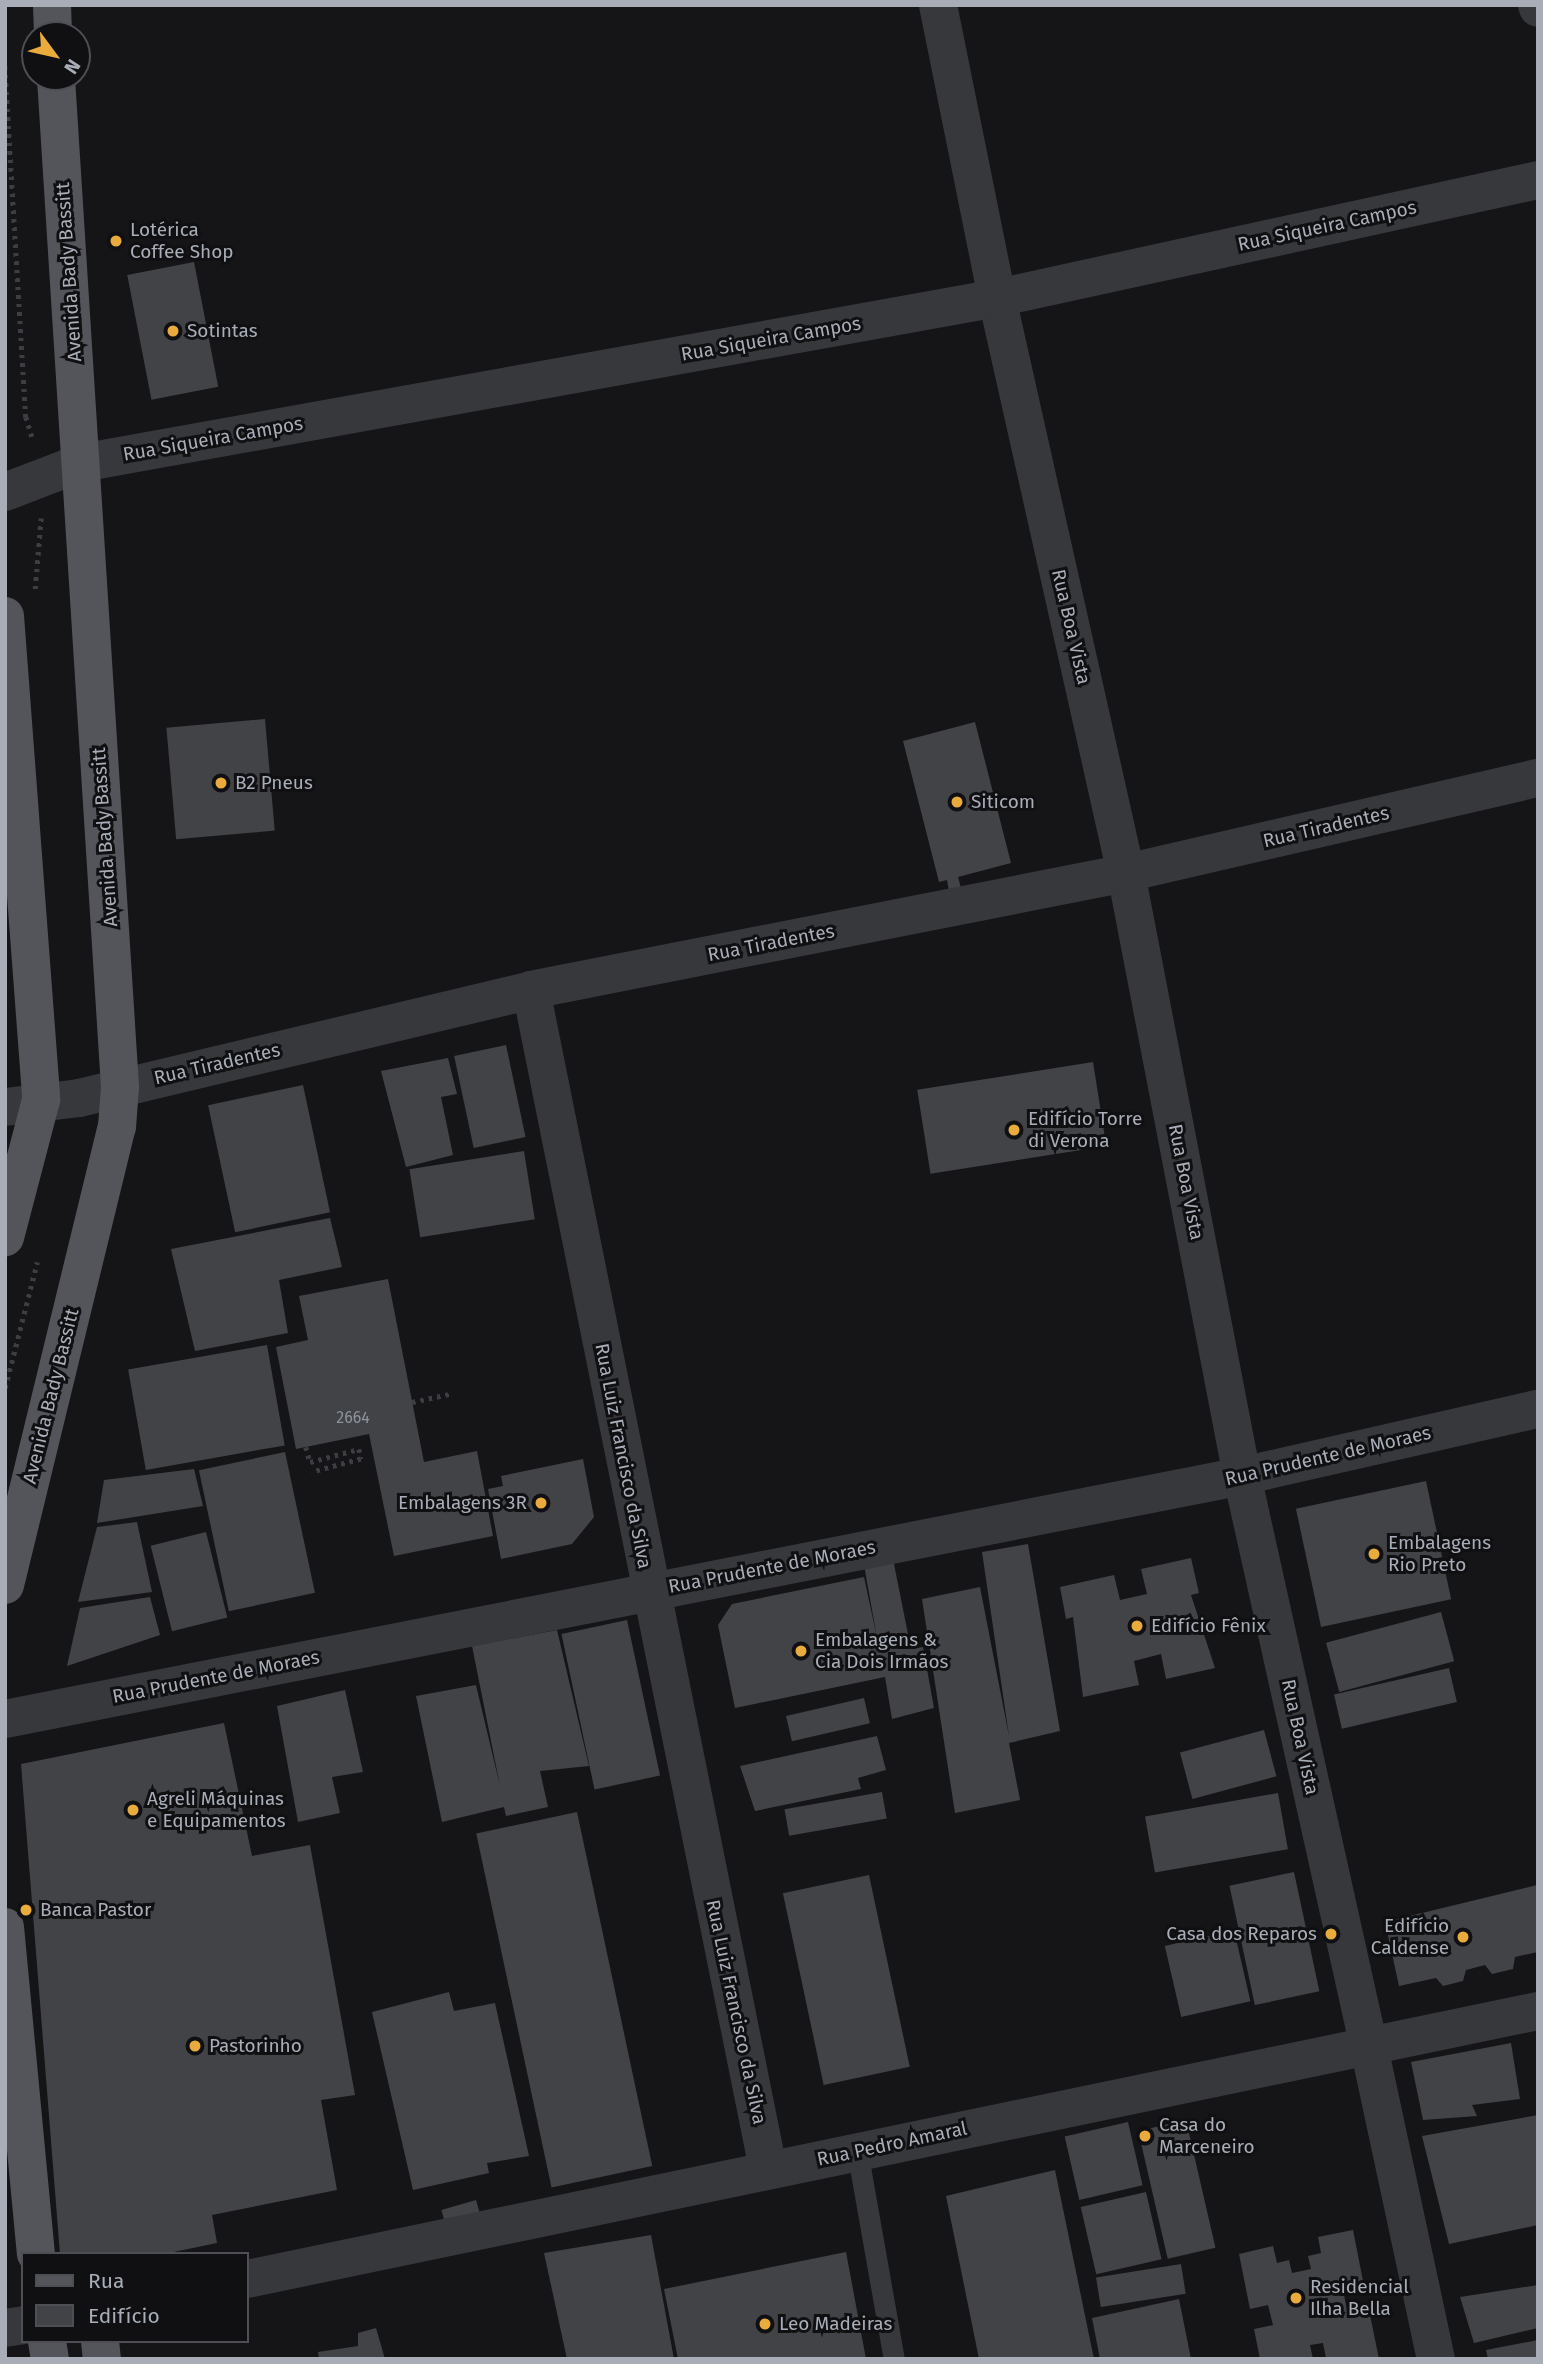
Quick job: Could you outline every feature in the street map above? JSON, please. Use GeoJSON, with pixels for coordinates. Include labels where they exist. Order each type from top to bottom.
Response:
{"type":"FeatureCollection","features":[{"type":"Feature","properties":{"kind":"main road","name":"Avenida Bady Bassitt"},"geometry":{"type":"LineString","coordinates":[[5,1586],[117,1127],[120,1087],[57,91]]}},
{"type":"Feature","properties":{"kind":"main road"},"geometry":{"type":"LineString","coordinates":[[5,616],[23,1103],[5,1237]]}},
{"type":"Feature","properties":{"kind":"main road"},"geometry":{"type":"LineString","coordinates":[[5,1927],[36,2252]]}},
{"type":"Feature","properties":{"kind":"street","name":"Rua Boa Vista"},"geometry":{"type":"LineString","coordinates":[[938,5],[996,298],[1126,873],[1242,1476],[1436,2359]]}},
{"type":"Feature","properties":{"kind":"street","name":"Rua Siqueira Campos"},"geometry":{"type":"LineString","coordinates":[[5,492],[81,463],[996,298],[1538,180]]}},
{"type":"Feature","properties":{"kind":"street","name":"Rua Tiradentes"},"geometry":{"type":"LineString","coordinates":[[23,1103],[120,1087],[531,990],[1126,873],[1538,778]]}},
{"type":"Feature","properties":{"kind":"street","name":"Rua Luiz Francisco da Silva"},"geometry":{"type":"LineString","coordinates":[[531,990],[649,1590],[768,2169]]}},
{"type":"Feature","properties":{"kind":"street","name":"Rua Prudente de Moraes"},"geometry":{"type":"LineString","coordinates":[[5,1719],[649,1590],[1242,1476],[1538,1409]]}},
{"type":"Feature","properties":{"kind":"street","name":"Rua Pedro Amaral"},"geometry":{"type":"LineString","coordinates":[[248,2279],[857,2150],[1538,2011]]}},
{"type":"Feature","properties":{"kind":"lane"},"geometry":{"type":"LineString","coordinates":[[857,2150],[894,2359]]}},
{"type":"Feature","properties":{"kind":"path"},"geometry":{"type":"LineString","coordinates":[[5,66],[26,416],[37,452]]}},
{"type":"Feature","properties":{"kind":"path"},"geometry":{"type":"LineString","coordinates":[[5,1388],[37,1258]]}},
{"type":"Feature","properties":{"kind":"path"},"geometry":{"type":"LineString","coordinates":[[412,1402],[450,1394]]}},
{"type":"Feature","properties":{"kind":"path"},"geometry":{"type":"LineString","coordinates":[[306,1447],[310,1462],[359,1449],[361,1459],[313,1472]]}},
{"type":"Feature","properties":{"kind":"building","name":"Sotintas"},"geometry":{"type":"Polygon","coordinates":[[[194,262],[218,387],[151,400],[127,275],[194,262]]]}},
{"type":"Feature","properties":{"kind":"building","name":"B2 Pneus"},"geometry":{"type":"Polygon","coordinates":[[[265,719],[275,831],[176,839],[166,728],[265,719]]]}},
{"type":"Feature","properties":{"kind":"building","name":"Siticom"},"geometry":{"type":"Polygon","coordinates":[[[975,722],[1011,863],[958,877],[961,888],[949,891],[947,880],[939,882],[903,741],[975,722]]]}},
{"type":"Feature","properties":{"kind":"building"},"geometry":{"type":"Polygon","coordinates":[[[506,1045],[526,1137],[474,1148],[454,1056],[506,1045]]]}},
{"type":"Feature","properties":{"kind":"building"},"geometry":{"type":"Polygon","coordinates":[[[448,1058],[457,1094],[441,1097],[453,1155],[406,1167],[381,1071],[448,1058]]]}},
{"type":"Feature","properties":{"kind":"building","name":"Edifício Torre di Verona"},"geometry":{"type":"Polygon","coordinates":[[[1093,1062],[1106,1146],[930,1174],[917,1090],[1093,1062]]]}},
{"type":"Feature","properties":{"kind":"building"},"geometry":{"type":"Polygon","coordinates":[[[303,1085],[330,1212],[235,1232],[208,1105],[303,1085]]]}},
{"type":"Feature","properties":{"kind":"building"},"geometry":{"type":"Polygon","coordinates":[[[524,1151],[535,1219],[420,1237],[409,1169],[524,1151]]]}},
{"type":"Feature","properties":{"kind":"building"},"geometry":{"type":"Polygon","coordinates":[[[330,1218],[342,1267],[279,1280],[288,1333],[195,1351],[171,1249],[330,1218]]]}},
{"type":"Feature","properties":{"kind":"building"},"geometry":{"type":"Polygon","coordinates":[[[388,1279],[424,1462],[477,1451],[493,1536],[394,1556],[369,1434],[296,1449],[276,1347],[308,1340],[299,1296],[388,1279]]]}},
{"type":"Feature","properties":{"kind":"building"},"geometry":{"type":"Polygon","coordinates":[[[267,1345],[285,1445],[146,1470],[128,1369],[267,1345]]]}},
{"type":"Feature","properties":{"kind":"building"},"geometry":{"type":"Polygon","coordinates":[[[285,1452],[315,1593],[229,1611],[199,1470],[285,1452]]]}},
{"type":"Feature","properties":{"kind":"building","name":"Embalagens 3R"},"geometry":{"type":"Polygon","coordinates":[[[583,1459],[594,1517],[572,1544],[501,1559],[488,1489],[503,1486],[501,1476],[583,1459]]]}},
{"type":"Feature","properties":{"kind":"building"},"geometry":{"type":"Polygon","coordinates":[[[194,1469],[203,1506],[97,1523],[104,1480],[194,1469]]]}},
{"type":"Feature","properties":{"kind":"building","name":"Embalagens Rio Preto"},"geometry":{"type":"Polygon","coordinates":[[[1426,1481],[1451,1599],[1321,1627],[1296,1509],[1426,1481]]]}},
{"type":"Feature","properties":{"kind":"building"},"geometry":{"type":"Polygon","coordinates":[[[137,1522],[152,1592],[78,1602],[97,1527],[137,1522]]]}},
{"type":"Feature","properties":{"kind":"building"},"geometry":{"type":"Polygon","coordinates":[[[206,1532],[227,1617],[172,1631],[151,1546],[206,1532]]]}},
{"type":"Feature","properties":{"kind":"building"},"geometry":{"type":"Polygon","coordinates":[[[1028,1544],[1060,1731],[1009,1743],[1020,1800],[955,1813],[922,1599],[980,1587],[1009,1736],[982,1552],[1028,1544]]]}},
{"type":"Feature","properties":{"kind":"building","name":"Edifício Fênix"},"geometry":{"type":"Polygon","coordinates":[[[1191,1558],[1199,1593],[1191,1595],[1215,1668],[1166,1679],[1161,1654],[1134,1661],[1139,1685],[1083,1697],[1073,1617],[1066,1619],[1060,1587],[1114,1575],[1120,1600],[1147,1594],[1141,1569],[1191,1558]]]}},
{"type":"Feature","properties":{"kind":"building","name":"Embalagens & Cia Dois Irmãos"},"geometry":{"type":"Polygon","coordinates":[[[893,1559],[911,1649],[923,1647],[934,1708],[892,1719],[885,1677],[735,1708],[718,1625],[732,1604],[864,1577],[877,1638],[864,1565],[893,1559]]]}},
{"type":"Feature","properties":{"kind":"building"},"geometry":{"type":"Polygon","coordinates":[[[150,1597],[160,1635],[67,1666],[80,1608],[150,1597]]]}},
{"type":"Feature","properties":{"kind":"building"},"geometry":{"type":"Polygon","coordinates":[[[1441,1612],[1454,1661],[1339,1692],[1326,1643],[1441,1612]]]}},
{"type":"Feature","properties":{"kind":"building"},"geometry":{"type":"Polygon","coordinates":[[[627,1620],[660,1776],[595,1789],[561,1634],[627,1620]]]}},
{"type":"Feature","properties":{"kind":"building"},"geometry":{"type":"Polygon","coordinates":[[[557,1630],[589,1766],[540,1771],[548,1807],[506,1816],[504,1807],[442,1822],[416,1696],[476,1685],[500,1786],[472,1646],[557,1630]]]}},
{"type":"Feature","properties":{"kind":"building"},"geometry":{"type":"Polygon","coordinates":[[[1449,1668],[1457,1702],[1342,1729],[1334,1695],[1449,1668]]]}},
{"type":"Feature","properties":{"kind":"building"},"geometry":{"type":"Polygon","coordinates":[[[345,1690],[363,1772],[332,1777],[340,1813],[298,1822],[277,1706],[345,1690]]]}},
{"type":"Feature","properties":{"kind":"building"},"geometry":{"type":"Polygon","coordinates":[[[864,1698],[870,1723],[792,1741],[786,1716],[864,1698]]]}},
{"type":"Feature","properties":{"kind":"building"},"geometry":{"type":"Polygon","coordinates":[[[224,1723],[252,1856],[310,1845],[355,2095],[321,2100],[337,2190],[212,2215],[217,2243],[174,2252],[60,2252],[21,1764],[224,1723]]]}},
{"type":"Feature","properties":{"kind":"building"},"geometry":{"type":"Polygon","coordinates":[[[1264,1730],[1276,1776],[1192,1799],[1180,1753],[1264,1730]]]}},
{"type":"Feature","properties":{"kind":"building"},"geometry":{"type":"Polygon","coordinates":[[[877,1736],[886,1770],[858,1778],[861,1789],[755,1811],[740,1766],[877,1736]]]}},
{"type":"Feature","properties":{"kind":"building"},"geometry":{"type":"Polygon","coordinates":[[[882,1792],[887,1819],[789,1836],[785,1809],[882,1792]]]}},
{"type":"Feature","properties":{"kind":"building"},"geometry":{"type":"Polygon","coordinates":[[[1278,1793],[1288,1849],[1155,1873],[1145,1816],[1278,1793]]]}},
{"type":"Feature","properties":{"kind":"building"},"geometry":{"type":"Polygon","coordinates":[[[577,1812],[652,2166],[552,2188],[476,1833],[577,1812]]]}},
{"type":"Feature","properties":{"kind":"building"},"geometry":{"type":"Polygon","coordinates":[[[1294,1872],[1319,1991],[1255,2005],[1229,1886],[1294,1872]]]}},
{"type":"Feature","properties":{"kind":"building"},"geometry":{"type":"Polygon","coordinates":[[[869,1875],[910,2067],[824,2085],[783,1893],[869,1875]]]}},
{"type":"Feature","properties":{"kind":"building","name":"Edifício Caldense"},"geometry":{"type":"Polygon","coordinates":[[[1537,1885],[1538,1952],[1515,1957],[1513,1969],[1492,1974],[1485,1965],[1466,1970],[1463,1981],[1443,1986],[1436,1978],[1399,1986],[1385,1922],[1537,1885]]]}},
{"type":"Feature","properties":{"kind":"building"},"geometry":{"type":"Polygon","coordinates":[[[1234,1930],[1250,2001],[1181,2017],[1165,1946],[1234,1930]]]}},
{"type":"Feature","properties":{"kind":"building"},"geometry":{"type":"Polygon","coordinates":[[[449,1992],[454,2011],[495,2003],[529,2156],[487,2163],[489,2173],[413,2190],[372,2012],[449,1992]]]}},
{"type":"Feature","properties":{"kind":"building"},"geometry":{"type":"Polygon","coordinates":[[[1511,2043],[1520,2099],[1472,2105],[1477,2116],[1423,2120],[1411,2062],[1511,2043]]]}},
{"type":"Feature","properties":{"kind":"building"},"geometry":{"type":"Polygon","coordinates":[[[1538,2115],[1538,2225],[1449,2244],[1422,2136],[1538,2115]]]}},
{"type":"Feature","properties":{"kind":"building"},"geometry":{"type":"Polygon","coordinates":[[[1186,2120],[1215,2248],[1168,2259],[1138,2131],[1186,2120]]]}},
{"type":"Feature","properties":{"kind":"building"},"geometry":{"type":"Polygon","coordinates":[[[1128,2122],[1143,2185],[1079,2200],[1065,2137],[1128,2122]]]}},
{"type":"Feature","properties":{"kind":"building"},"geometry":{"type":"Polygon","coordinates":[[[1055,2170],[1094,2359],[979,2359],[946,2196],[1055,2170]]]}},
{"type":"Feature","properties":{"kind":"building"},"geometry":{"type":"Polygon","coordinates":[[[1146,2192],[1162,2259],[1096,2274],[1081,2207],[1146,2192]]]}},
{"type":"Feature","properties":{"kind":"building"},"geometry":{"type":"Polygon","coordinates":[[[476,2200],[481,2218],[447,2228],[441,2210],[476,2200]]]}},
{"type":"Feature","properties":{"kind":"building","name":"Residencial Ilha Bella"},"geometry":{"type":"Polygon","coordinates":[[[1353,2230],[1364,2286],[1343,2290],[1347,2310],[1368,2305],[1379,2359],[1326,2358],[1323,2343],[1310,2345],[1313,2359],[1260,2359],[1254,2329],[1273,2325],[1268,2305],[1250,2309],[1239,2254],[1273,2246],[1277,2263],[1289,2260],[1292,2273],[1311,2269],[1308,2256],[1321,2253],[1318,2237],[1353,2230]]]}},
{"type":"Feature","properties":{"kind":"building"},"geometry":{"type":"Polygon","coordinates":[[[651,2235],[674,2359],[567,2359],[544,2253],[651,2235]]]}},
{"type":"Feature","properties":{"kind":"building","name":"Leo Madeiras"},"geometry":{"type":"Polygon","coordinates":[[[846,2252],[866,2359],[678,2359],[664,2289],[846,2252]]]}},
{"type":"Feature","properties":{"kind":"building"},"geometry":{"type":"Polygon","coordinates":[[[1181,2264],[1186,2294],[1101,2307],[1096,2277],[1181,2264]]]}},
{"type":"Feature","properties":{"kind":"building"},"geometry":{"type":"Polygon","coordinates":[[[1538,2285],[1538,2328],[1474,2343],[1460,2297],[1538,2285]]]}},
{"type":"Feature","properties":{"kind":"building"},"geometry":{"type":"Polygon","coordinates":[[[1179,2299],[1191,2359],[1100,2359],[1092,2318],[1179,2299]]]}},
{"type":"Feature","properties":{"kind":"building"},"geometry":{"type":"Polygon","coordinates":[[[376,2328],[385,2359],[319,2359],[318,2352],[358,2346],[358,2333],[376,2328]]]}},
{"type":"Feature","properties":{"kind":"building"},"geometry":{"type":"Polygon","coordinates":[[[1538,2340],[1538,2359],[1488,2359],[1486,2350],[1538,2340]]]}},
{"type":"Feature","properties":{"kind":"place","name":"Lotérica Coffee Shop"},"geometry":{"type":"Point","coordinates":[116,241]}},
{"type":"Feature","properties":{"kind":"place","name":"Sotintas"},"geometry":{"type":"Point","coordinates":[173,331]}},
{"type":"Feature","properties":{"kind":"place","name":"B2 Pneus"},"geometry":{"type":"Point","coordinates":[221,783]}},
{"type":"Feature","properties":{"kind":"place","name":"Siticom"},"geometry":{"type":"Point","coordinates":[957,802]}},
{"type":"Feature","properties":{"kind":"place","name":"Edifício Torre di Verona"},"geometry":{"type":"Point","coordinates":[1014,1130]}},
{"type":"Feature","properties":{"kind":"place","name":"Embalagens 3R"},"geometry":{"type":"Point","coordinates":[541,1503]}},
{"type":"Feature","properties":{"kind":"place","name":"Embalagens Rio Preto"},"geometry":{"type":"Point","coordinates":[1374,1554]}},
{"type":"Feature","properties":{"kind":"place","name":"Edifício Fênix"},"geometry":{"type":"Point","coordinates":[1137,1626]}},
{"type":"Feature","properties":{"kind":"place","name":"Embalagens & Cia Dois Irmãos"},"geometry":{"type":"Point","coordinates":[801,1651]}},
{"type":"Feature","properties":{"kind":"place","name":"Agreli Máquinas e Equipamentos"},"geometry":{"type":"Point","coordinates":[133,1810]}},
{"type":"Feature","properties":{"kind":"place","name":"Banca Pastor"},"geometry":{"type":"Point","coordinates":[26,1910]}},
{"type":"Feature","properties":{"kind":"place","name":"Casa dos Reparos"},"geometry":{"type":"Point","coordinates":[1331,1934]}},
{"type":"Feature","properties":{"kind":"place","name":"Edifício Caldense"},"geometry":{"type":"Point","coordinates":[1463,1937]}},
{"type":"Feature","properties":{"kind":"place","name":"Pastorinho"},"geometry":{"type":"Point","coordinates":[195,2046]}},
{"type":"Feature","properties":{"kind":"place","name":"Casa do Marceneiro"},"geometry":{"type":"Point","coordinates":[1145,2136]}},
{"type":"Feature","properties":{"kind":"place","name":"Residencial Ilha Bella"},"geometry":{"type":"Point","coordinates":[1296,2298]}},
{"type":"Feature","properties":{"kind":"place","name":"Leo Madeiras"},"geometry":{"type":"Point","coordinates":[765,2324]}}]}
